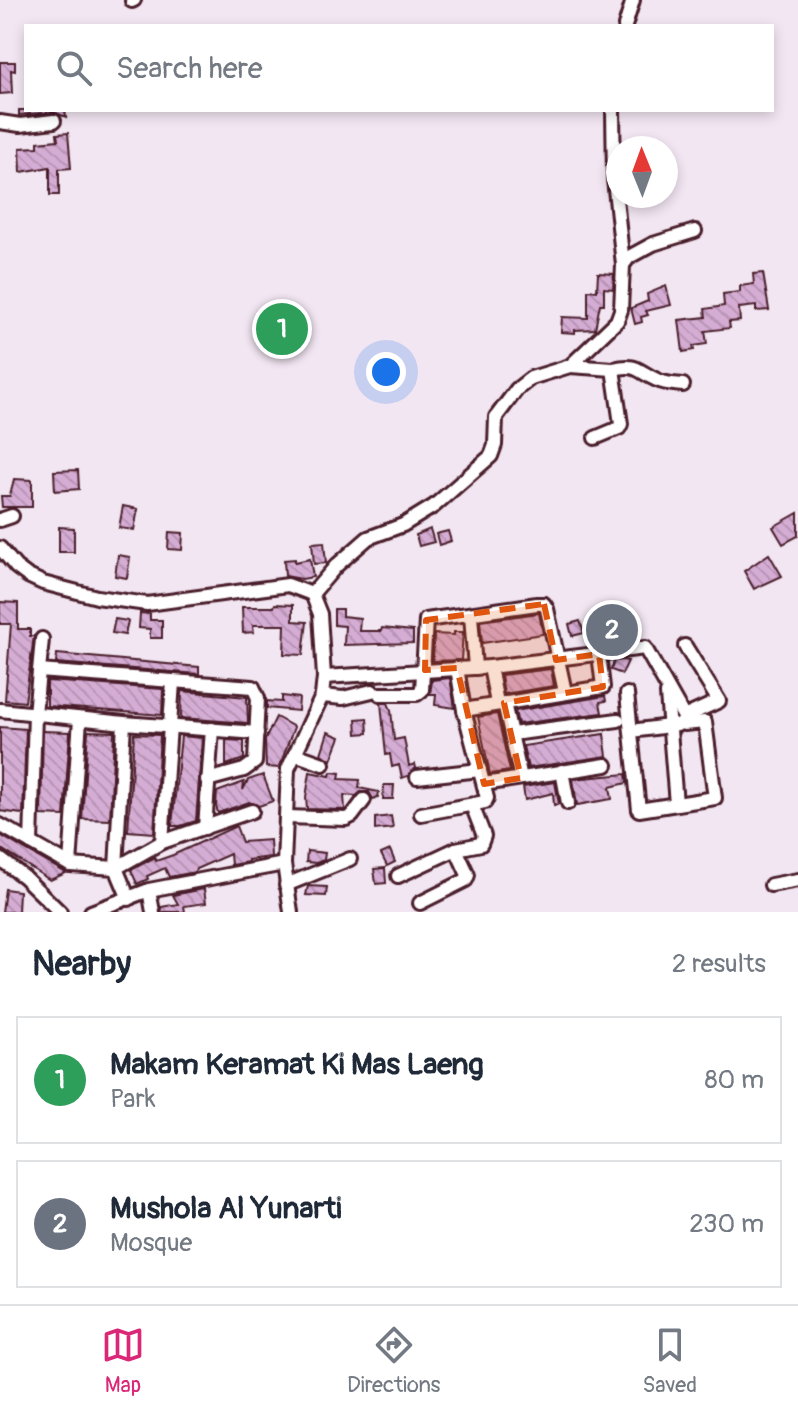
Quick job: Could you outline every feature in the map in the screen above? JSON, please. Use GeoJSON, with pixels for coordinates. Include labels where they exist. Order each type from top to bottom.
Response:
{"type":"FeatureCollection","features":[{"type":"Feature","properties":{"kind":"street"},"geometry":{"type":"LineString","coordinates":[[626,24],[633,0]]}},
{"type":"Feature","properties":{"kind":"street"},"geometry":{"type":"LineString","coordinates":[[570,366],[617,321],[621,310],[623,265],[614,179],[613,112]]}},
{"type":"Feature","properties":{"kind":"street"},"geometry":{"type":"LineString","coordinates":[[0,122],[20,125],[54,121]]}},
{"type":"Feature","properties":{"kind":"street"},"geometry":{"type":"LineString","coordinates":[[623,265],[638,251],[695,231]]}},
{"type":"Feature","properties":{"kind":"street"},"geometry":{"type":"LineString","coordinates":[[312,594],[336,566],[368,538],[403,525],[434,506],[491,456],[495,445],[496,417],[517,389],[531,378],[570,366],[613,369],[631,366],[661,382],[683,385]]}},
{"type":"Feature","properties":{"kind":"street"},"geometry":{"type":"LineString","coordinates":[[595,438],[619,428],[621,424],[613,369]]}},
{"type":"Feature","properties":{"kind":"street"},"geometry":{"type":"LineString","coordinates":[[0,548],[28,576],[97,597],[147,604],[288,585],[298,586],[312,594],[320,614],[324,677],[322,696],[288,769],[284,864],[291,912]]}},
{"type":"Feature","properties":{"kind":"street"},"geometry":{"type":"LineString","coordinates":[[0,570],[14,564]]}},
{"type":"Feature","properties":{"kind":"street"},"geometry":{"type":"LineString","coordinates":[[322,696],[343,698],[376,692],[420,692],[425,670],[425,621],[544,604],[565,692]]}},
{"type":"Feature","properties":{"kind":"street"},"geometry":{"type":"LineString","coordinates":[[471,615],[475,668]]}},
{"type":"Feature","properties":{"kind":"street"},"geometry":{"type":"LineString","coordinates":[[31,843],[35,714],[42,639]]}},
{"type":"Feature","properties":{"kind":"street"},"geometry":{"type":"LineString","coordinates":[[679,722],[719,701],[685,646]]}},
{"type":"Feature","properties":{"kind":"street"},"geometry":{"type":"LineString","coordinates":[[324,677],[490,667],[645,648],[667,687],[679,722],[676,804]]}},
{"type":"Feature","properties":{"kind":"street"},"geometry":{"type":"LineString","coordinates":[[464,710],[603,687],[599,654]]}},
{"type":"Feature","properties":{"kind":"street"},"geometry":{"type":"LineString","coordinates":[[490,667],[512,734],[521,778]]}},
{"type":"Feature","properties":{"kind":"street"},"geometry":{"type":"LineString","coordinates":[[421,814],[485,802],[484,784],[464,710],[457,668]]}},
{"type":"Feature","properties":{"kind":"street"},"geometry":{"type":"LineString","coordinates":[[39,671],[253,687],[258,698],[255,762],[244,770],[207,780]]}},
{"type":"Feature","properties":{"kind":"street"},"geometry":{"type":"LineString","coordinates":[[162,842],[173,682]]}},
{"type":"Feature","properties":{"kind":"street"},"geometry":{"type":"LineString","coordinates":[[627,694],[639,810],[715,798],[705,722],[707,707]]}},
{"type":"Feature","properties":{"kind":"street"},"geometry":{"type":"LineString","coordinates":[[0,710],[257,733]]}},
{"type":"Feature","properties":{"kind":"street"},"geometry":{"type":"LineString","coordinates":[[70,865],[80,719]]}},
{"type":"Feature","properties":{"kind":"street"},"geometry":{"type":"LineString","coordinates":[[512,734],[618,720]]}},
{"type":"Feature","properties":{"kind":"street"},"geometry":{"type":"LineString","coordinates":[[631,731],[679,722],[705,722]]}},
{"type":"Feature","properties":{"kind":"street"},"geometry":{"type":"LineString","coordinates":[[124,723],[116,868],[129,899]]}},
{"type":"Feature","properties":{"kind":"street"},"geometry":{"type":"LineString","coordinates":[[205,828],[212,729]]}},
{"type":"Feature","properties":{"kind":"street"},"geometry":{"type":"LineString","coordinates":[[295,754],[323,764]]}},
{"type":"Feature","properties":{"kind":"street"},"geometry":{"type":"LineString","coordinates":[[484,784],[606,765]]}},
{"type":"Feature","properties":{"kind":"street"},"geometry":{"type":"LineString","coordinates":[[417,777],[480,770]]}},
{"type":"Feature","properties":{"kind":"street"},"geometry":{"type":"LineString","coordinates":[[562,771],[568,803]]}},
{"type":"Feature","properties":{"kind":"street"},"geometry":{"type":"LineString","coordinates":[[287,817],[346,819],[364,800]]}},
{"type":"Feature","properties":{"kind":"street"},"geometry":{"type":"LineString","coordinates":[[398,876],[456,849],[481,844],[484,841],[472,805]]}},
{"type":"Feature","properties":{"kind":"street"},"geometry":{"type":"LineString","coordinates":[[0,825],[70,865],[116,868],[162,842],[252,811]]}},
{"type":"Feature","properties":{"kind":"street"},"geometry":{"type":"LineString","coordinates":[[420,903],[466,880],[468,875],[456,849]]}},
{"type":"Feature","properties":{"kind":"street"},"geometry":{"type":"LineString","coordinates":[[0,859],[60,912]]}},
{"type":"Feature","properties":{"kind":"street"},"geometry":{"type":"LineString","coordinates":[[286,885],[350,859]]}},
{"type":"Feature","properties":{"kind":"street"},"geometry":{"type":"LineString","coordinates":[[91,912],[149,890],[284,864]]}},
{"type":"Feature","properties":{"kind":"street"},"geometry":{"type":"LineString","coordinates":[[771,885],[798,880]]}},
{"type":"Feature","properties":{"kind":"street"},"geometry":{"type":"LineString","coordinates":[[149,890],[153,912]]}},
{"type":"Feature","properties":{"kind":"highlighted area"},"geometry":{"type":"Polygon","coordinates":[[[544,604],[556,660],[599,654],[603,687],[504,703],[521,778],[484,784],[457,668],[425,670],[426,620],[544,604]]]}},
{"type":"Feature","properties":{"kind":"building"},"geometry":{"type":"Polygon","coordinates":[[[0,62],[15,62],[15,71],[11,70],[12,93],[0,94],[0,62]]]}},
{"type":"Feature","properties":{"kind":"building"},"geometry":{"type":"Polygon","coordinates":[[[19,110],[54,112],[19,115],[19,110]]]}},
{"type":"Feature","properties":{"kind":"building"},"geometry":{"type":"Polygon","coordinates":[[[68,133],[71,168],[59,169],[59,195],[50,195],[50,167],[21,172],[20,148],[38,147],[38,142],[58,140],[57,134],[68,133]]]}},
{"type":"Feature","properties":{"kind":"building"},"geometry":{"type":"Polygon","coordinates":[[[598,273],[614,274],[613,289],[604,288],[604,304],[600,304],[595,329],[561,332],[562,317],[588,318],[588,290],[597,291],[598,273]]]}},
{"type":"Feature","properties":{"kind":"building"},"geometry":{"type":"Polygon","coordinates":[[[763,273],[769,310],[756,311],[756,306],[739,308],[740,321],[729,322],[730,328],[705,331],[707,344],[693,346],[694,350],[683,352],[679,320],[706,317],[705,309],[724,306],[723,294],[740,292],[740,286],[754,284],[753,274],[763,273]]]}},
{"type":"Feature","properties":{"kind":"building"},"geometry":{"type":"Polygon","coordinates":[[[666,286],[671,305],[646,311],[648,315],[635,324],[631,308],[648,301],[647,294],[666,286]]]}},
{"type":"Feature","properties":{"kind":"building"},"geometry":{"type":"Polygon","coordinates":[[[78,470],[79,489],[55,491],[54,471],[78,470]]]}},
{"type":"Feature","properties":{"kind":"building"},"geometry":{"type":"Polygon","coordinates":[[[14,479],[32,480],[32,507],[2,507],[1,496],[10,496],[14,479]]]}},
{"type":"Feature","properties":{"kind":"building"},"geometry":{"type":"Polygon","coordinates":[[[123,506],[138,509],[134,530],[119,528],[123,506]]]}},
{"type":"Feature","properties":{"kind":"building"},"geometry":{"type":"Polygon","coordinates":[[[798,513],[798,536],[783,544],[773,527],[798,513]]]}},
{"type":"Feature","properties":{"kind":"building"},"geometry":{"type":"Polygon","coordinates":[[[59,527],[74,528],[74,552],[59,552],[59,527]]]}},
{"type":"Feature","properties":{"kind":"building"},"geometry":{"type":"Polygon","coordinates":[[[430,529],[434,542],[419,546],[416,535],[430,529]]]}},
{"type":"Feature","properties":{"kind":"building"},"geometry":{"type":"Polygon","coordinates":[[[448,531],[451,541],[439,545],[436,534],[448,531]]]}},
{"type":"Feature","properties":{"kind":"building"},"geometry":{"type":"Polygon","coordinates":[[[169,532],[183,533],[182,550],[168,549],[169,532]]]}},
{"type":"Feature","properties":{"kind":"building"},"geometry":{"type":"Polygon","coordinates":[[[324,542],[326,563],[314,564],[312,543],[324,542]]]}},
{"type":"Feature","properties":{"kind":"building"},"geometry":{"type":"Polygon","coordinates":[[[769,554],[782,576],[754,589],[744,571],[769,554]]]}},
{"type":"Feature","properties":{"kind":"building"},"geometry":{"type":"Polygon","coordinates":[[[118,555],[130,557],[127,578],[115,576],[118,555]]]}},
{"type":"Feature","properties":{"kind":"building"},"geometry":{"type":"Polygon","coordinates":[[[295,559],[295,562],[310,559],[313,577],[285,576],[284,560],[295,559]]]}},
{"type":"Feature","properties":{"kind":"building"},"geometry":{"type":"Polygon","coordinates":[[[0,602],[18,603],[18,629],[30,629],[30,636],[34,636],[25,702],[5,700],[11,624],[0,624],[0,602]]]}},
{"type":"Feature","properties":{"kind":"building"},"geometry":{"type":"Polygon","coordinates":[[[275,604],[293,605],[293,621],[307,622],[303,655],[284,654],[285,625],[253,625],[254,632],[243,633],[242,607],[274,607],[275,604]]]}},
{"type":"Feature","properties":{"kind":"building"},"geometry":{"type":"Polygon","coordinates":[[[334,609],[342,609],[342,616],[360,618],[359,631],[381,631],[382,628],[413,631],[413,643],[344,645],[345,626],[334,625],[334,609]]]}},
{"type":"Feature","properties":{"kind":"building"},"geometry":{"type":"Polygon","coordinates":[[[140,613],[150,614],[150,620],[162,620],[162,638],[150,638],[150,629],[139,628],[140,613]]]}},
{"type":"Feature","properties":{"kind":"building"},"geometry":{"type":"Polygon","coordinates":[[[539,613],[543,634],[482,643],[480,621],[539,613]]]}},
{"type":"Feature","properties":{"kind":"building"},"geometry":{"type":"Polygon","coordinates":[[[115,619],[128,621],[125,635],[112,633],[115,619]]]}},
{"type":"Feature","properties":{"kind":"building"},"geometry":{"type":"Polygon","coordinates":[[[580,621],[584,633],[572,636],[569,624],[580,621]]]}},
{"type":"Feature","properties":{"kind":"building"},"geometry":{"type":"Polygon","coordinates":[[[617,622],[619,637],[603,638],[602,624],[617,622]]]}},
{"type":"Feature","properties":{"kind":"building"},"geometry":{"type":"Polygon","coordinates":[[[454,632],[463,632],[461,660],[433,661],[434,634],[454,635],[454,632]]]}},
{"type":"Feature","properties":{"kind":"building"},"geometry":{"type":"Polygon","coordinates":[[[57,654],[199,667],[199,674],[56,663],[57,654]]]}},
{"type":"Feature","properties":{"kind":"building"},"geometry":{"type":"Polygon","coordinates":[[[614,661],[628,661],[622,674],[611,670],[614,661]]]}},
{"type":"Feature","properties":{"kind":"building"},"geometry":{"type":"Polygon","coordinates":[[[551,669],[554,686],[504,694],[501,675],[551,669]]]}},
{"type":"Feature","properties":{"kind":"building"},"geometry":{"type":"Polygon","coordinates":[[[450,678],[455,708],[435,705],[436,694],[430,694],[432,680],[450,678]]]}},
{"type":"Feature","properties":{"kind":"building"},"geometry":{"type":"Polygon","coordinates":[[[47,681],[163,689],[162,715],[47,706],[47,681]]]}},
{"type":"Feature","properties":{"kind":"building"},"geometry":{"type":"Polygon","coordinates":[[[182,691],[247,697],[248,723],[181,718],[182,691]]]}},
{"type":"Feature","properties":{"kind":"building"},"geometry":{"type":"Polygon","coordinates":[[[282,696],[299,698],[298,711],[267,708],[267,701],[282,702],[282,696]]]}},
{"type":"Feature","properties":{"kind":"building"},"geometry":{"type":"Polygon","coordinates":[[[605,696],[606,701],[600,702],[602,713],[518,724],[515,711],[605,696]]]}},
{"type":"Feature","properties":{"kind":"building"},"geometry":{"type":"Polygon","coordinates":[[[381,703],[388,703],[391,710],[394,740],[404,738],[409,766],[415,764],[416,768],[402,778],[399,765],[392,767],[390,754],[386,755],[381,703]]]}},
{"type":"Feature","properties":{"kind":"building"},"geometry":{"type":"Polygon","coordinates":[[[497,714],[510,771],[490,774],[478,717],[497,714]]]}},
{"type":"Feature","properties":{"kind":"building"},"geometry":{"type":"Polygon","coordinates":[[[276,717],[294,727],[279,768],[266,767],[265,740],[276,717]]]}},
{"type":"Feature","properties":{"kind":"building"},"geometry":{"type":"Polygon","coordinates":[[[367,718],[368,733],[357,734],[356,719],[367,718]]]}},
{"type":"Feature","properties":{"kind":"building"},"geometry":{"type":"Polygon","coordinates":[[[0,727],[26,729],[23,814],[0,811],[0,727]]]}},
{"type":"Feature","properties":{"kind":"building"},"geometry":{"type":"Polygon","coordinates":[[[43,731],[70,732],[64,816],[41,815],[43,731]]]}},
{"type":"Feature","properties":{"kind":"building"},"geometry":{"type":"Polygon","coordinates":[[[88,731],[114,732],[110,820],[82,819],[88,731]]]}},
{"type":"Feature","properties":{"kind":"building"},"geometry":{"type":"Polygon","coordinates":[[[328,732],[340,737],[331,760],[321,754],[328,732]]]}},
{"type":"Feature","properties":{"kind":"building"},"geometry":{"type":"Polygon","coordinates":[[[134,734],[160,735],[154,833],[128,831],[134,734]]]}},
{"type":"Feature","properties":{"kind":"building"},"geometry":{"type":"Polygon","coordinates":[[[604,734],[607,756],[528,768],[523,746],[604,734]]]}},
{"type":"Feature","properties":{"kind":"building"},"geometry":{"type":"Polygon","coordinates":[[[181,736],[202,738],[196,821],[172,826],[181,736]]]}},
{"type":"Feature","properties":{"kind":"building"},"geometry":{"type":"Polygon","coordinates":[[[226,740],[244,741],[244,759],[226,765],[226,740]]]}},
{"type":"Feature","properties":{"kind":"building"},"geometry":{"type":"Polygon","coordinates":[[[310,772],[330,776],[331,772],[340,773],[339,779],[360,780],[359,788],[379,792],[378,797],[373,799],[369,792],[361,792],[356,796],[344,795],[345,810],[307,809],[310,772]]]}},
{"type":"Feature","properties":{"kind":"building"},"geometry":{"type":"Polygon","coordinates":[[[626,774],[627,783],[610,787],[612,799],[577,805],[573,779],[626,774]]]}},
{"type":"Feature","properties":{"kind":"building"},"geometry":{"type":"Polygon","coordinates":[[[263,775],[273,801],[259,806],[249,802],[218,813],[217,792],[244,782],[243,790],[248,780],[263,775]]]}},
{"type":"Feature","properties":{"kind":"building"},"geometry":{"type":"Polygon","coordinates":[[[555,782],[559,804],[554,805],[553,793],[525,800],[523,787],[555,782]]]}},
{"type":"Feature","properties":{"kind":"building"},"geometry":{"type":"Polygon","coordinates":[[[384,785],[394,785],[393,799],[383,799],[384,785]]]}},
{"type":"Feature","properties":{"kind":"building"},"geometry":{"type":"Polygon","coordinates":[[[391,816],[393,828],[375,830],[375,818],[391,816]]]}},
{"type":"Feature","properties":{"kind":"building"},"geometry":{"type":"Polygon","coordinates":[[[236,826],[242,842],[270,840],[271,857],[231,865],[230,854],[195,872],[169,877],[165,868],[137,884],[131,870],[155,857],[156,861],[173,855],[236,826]]]}},
{"type":"Feature","properties":{"kind":"building"},"geometry":{"type":"Polygon","coordinates":[[[0,835],[66,873],[50,880],[0,848],[0,835]]]}},
{"type":"Feature","properties":{"kind":"building"},"geometry":{"type":"Polygon","coordinates":[[[390,850],[395,862],[387,866],[381,854],[390,850]]]}},
{"type":"Feature","properties":{"kind":"building"},"geometry":{"type":"Polygon","coordinates":[[[307,851],[325,853],[324,860],[306,862],[307,851]]]}},
{"type":"Feature","properties":{"kind":"building"},"geometry":{"type":"Polygon","coordinates":[[[385,868],[386,883],[376,884],[374,869],[385,868]]]}},
{"type":"Feature","properties":{"kind":"building"},"geometry":{"type":"Polygon","coordinates":[[[308,886],[327,887],[326,896],[306,895],[308,886]]]}},
{"type":"Feature","properties":{"kind":"building"},"geometry":{"type":"Polygon","coordinates":[[[5,889],[19,891],[18,912],[2,912],[5,889]]]}},
{"type":"Feature","properties":{"kind":"building"},"geometry":{"type":"Polygon","coordinates":[[[204,889],[206,903],[184,906],[185,912],[162,912],[161,907],[178,904],[173,895],[204,889]]]}},
{"type":"Feature","properties":{"kind":"place","name":"Makam Keramat Ki Mas Laeng"},"geometry":{"type":"Point","coordinates":[282,329]}},
{"type":"Feature","properties":{"kind":"place","name":"Mushola Al Yunarti"},"geometry":{"type":"Point","coordinates":[612,630]}}]}
